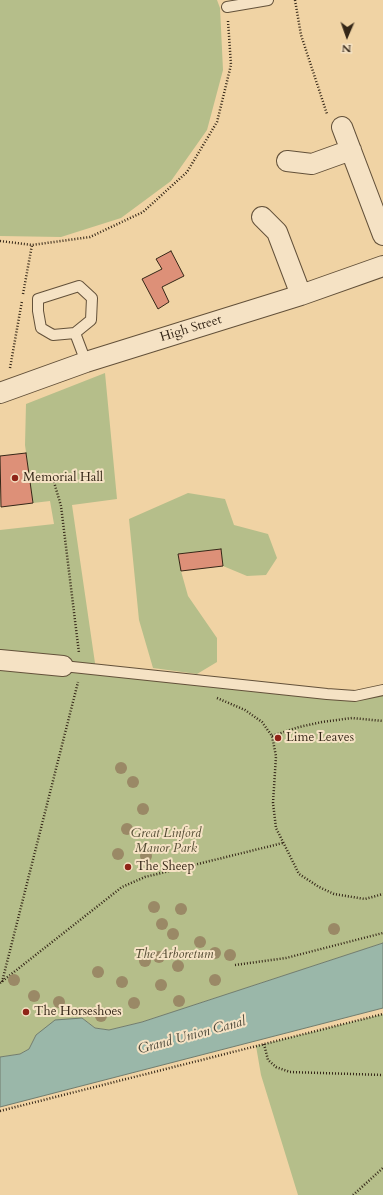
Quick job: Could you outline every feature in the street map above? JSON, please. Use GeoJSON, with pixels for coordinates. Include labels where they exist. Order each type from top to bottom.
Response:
{"type":"FeatureCollection","features":[{"type":"Feature","properties":{"kind":"street"},"geometry":{"type":"LineString","coordinates":[[342,127],[383,235]]}},
{"type":"Feature","properties":{"kind":"street"},"geometry":{"type":"LineString","coordinates":[[286,160],[312,164],[352,150]]}},
{"type":"Feature","properties":{"kind":"street"},"geometry":{"type":"LineString","coordinates":[[262,217],[276,232],[301,295]]}},
{"type":"Feature","properties":{"kind":"street","name":"High Street"},"geometry":{"type":"LineString","coordinates":[[3,392],[86,362],[301,295],[383,266]]}},
{"type":"Feature","properties":{"kind":"street"},"geometry":{"type":"LineString","coordinates":[[0,660],[72,667]]}},
{"type":"Feature","properties":{"kind":"lane"},"geometry":{"type":"LineString","coordinates":[[227,7],[268,0]]}},
{"type":"Feature","properties":{"kind":"lane"},"geometry":{"type":"LineString","coordinates":[[79,286],[92,298],[91,320],[75,333],[53,335],[41,328],[38,311],[38,298],[79,286]]}},
{"type":"Feature","properties":{"kind":"lane"},"geometry":{"type":"LineString","coordinates":[[75,333],[86,362]]}},
{"type":"Feature","properties":{"kind":"lane"},"geometry":{"type":"LineString","coordinates":[[72,667],[355,696],[383,696]]}},
{"type":"Feature","properties":{"kind":"lane"},"geometry":{"type":"LineString","coordinates":[[355,696],[383,690]]}},
{"type":"Feature","properties":{"kind":"path"},"geometry":{"type":"LineString","coordinates":[[295,0],[301,35],[331,127],[342,127]]}},
{"type":"Feature","properties":{"kind":"path"},"geometry":{"type":"LineString","coordinates":[[0,241],[32,245],[90,237],[143,212],[187,172],[217,122],[231,65],[227,7]]}},
{"type":"Feature","properties":{"kind":"path"},"geometry":{"type":"LineString","coordinates":[[3,392],[32,245]]}},
{"type":"Feature","properties":{"kind":"path"},"geometry":{"type":"LineString","coordinates":[[1,982],[72,667],[61,506],[54,482]]}},
{"type":"Feature","properties":{"kind":"path"},"geometry":{"type":"LineString","coordinates":[[214,696],[245,710],[262,722],[272,736],[276,756],[273,813],[276,828],[299,874],[327,892],[358,899],[383,894]]}},
{"type":"Feature","properties":{"kind":"path"},"geometry":{"type":"LineString","coordinates":[[272,736],[299,727],[322,722],[352,718],[383,721]]}},
{"type":"Feature","properties":{"kind":"path"},"geometry":{"type":"LineString","coordinates":[[1,982],[122,887],[145,877],[283,843]]}},
{"type":"Feature","properties":{"kind":"path"},"geometry":{"type":"LineString","coordinates":[[235,965],[286,958],[383,933]]}},
{"type":"Feature","properties":{"kind":"path"},"geometry":{"type":"LineString","coordinates":[[0,1111],[383,1014]]}},
{"type":"Feature","properties":{"kind":"path"},"geometry":{"type":"LineString","coordinates":[[264,1044],[268,1060],[276,1067],[290,1072],[383,1075]]}},
{"type":"Feature","properties":{"kind":"path"},"geometry":{"type":"LineString","coordinates":[[353,1195],[383,1168]]}},
{"type":"Feature","properties":{"kind":"green space"},"geometry":{"type":"Polygon","coordinates":[[[0,0],[217,0],[220,8],[223,70],[207,130],[171,181],[121,218],[61,237],[0,236],[0,0]]]}},
{"type":"Feature","properties":{"kind":"green space","name":"Great Linford Manor Park"},"geometry":{"type":"Polygon","coordinates":[[[105,373],[117,499],[72,505],[96,670],[355,696],[383,696],[383,943],[142,1022],[109,1030],[95,1028],[82,1018],[36,1035],[29,1049],[20,1054],[0,1057],[0,530],[54,524],[50,501],[33,503],[25,445],[26,404],[105,373]]]}},
{"type":"Feature","properties":{"kind":"green space"},"geometry":{"type":"Polygon","coordinates":[[[188,493],[225,499],[234,525],[268,534],[277,558],[266,575],[247,576],[223,566],[221,549],[178,554],[188,596],[217,638],[217,662],[197,674],[153,668],[139,620],[129,519],[188,493]]]}},
{"type":"Feature","properties":{"kind":"green space"},"geometry":{"type":"Polygon","coordinates":[[[383,1014],[383,1195],[298,1195],[261,1075],[256,1046],[383,1014]]]}},
{"type":"Feature","properties":{"kind":"water","name":"Grand Union Canal"},"geometry":{"type":"Polygon","coordinates":[[[383,943],[383,1008],[0,1107],[0,1057],[20,1054],[29,1049],[36,1035],[55,1020],[82,1018],[95,1028],[109,1030],[142,1022],[383,943]]]}},
{"type":"Feature","properties":{"kind":"building"},"geometry":{"type":"Polygon","coordinates":[[[171,251],[184,276],[162,287],[169,302],[158,309],[142,279],[162,269],[156,259],[171,251]]]}},
{"type":"Feature","properties":{"kind":"building","name":"Memorial Hall"},"geometry":{"type":"Polygon","coordinates":[[[26,453],[33,503],[1,507],[0,456],[26,453]]]}},
{"type":"Feature","properties":{"kind":"building"},"geometry":{"type":"Polygon","coordinates":[[[221,549],[223,566],[181,571],[178,554],[221,549]]]}},
{"type":"Feature","properties":{"kind":"place","name":"Memorial Hall"},"geometry":{"type":"Point","coordinates":[15,478]}},
{"type":"Feature","properties":{"kind":"place","name":"Lime Leaves"},"geometry":{"type":"Point","coordinates":[278,738]}},
{"type":"Feature","properties":{"kind":"place","name":"The Sheep"},"geometry":{"type":"Point","coordinates":[128,867]}},
{"type":"Feature","properties":{"kind":"place","name":"The Horseshoes"},"geometry":{"type":"Point","coordinates":[26,1012]}},
{"type":"Feature","properties":{"kind":"park label","name":"The Arboretum"},"geometry":{"type":"Point","coordinates":[174,955]}}]}
